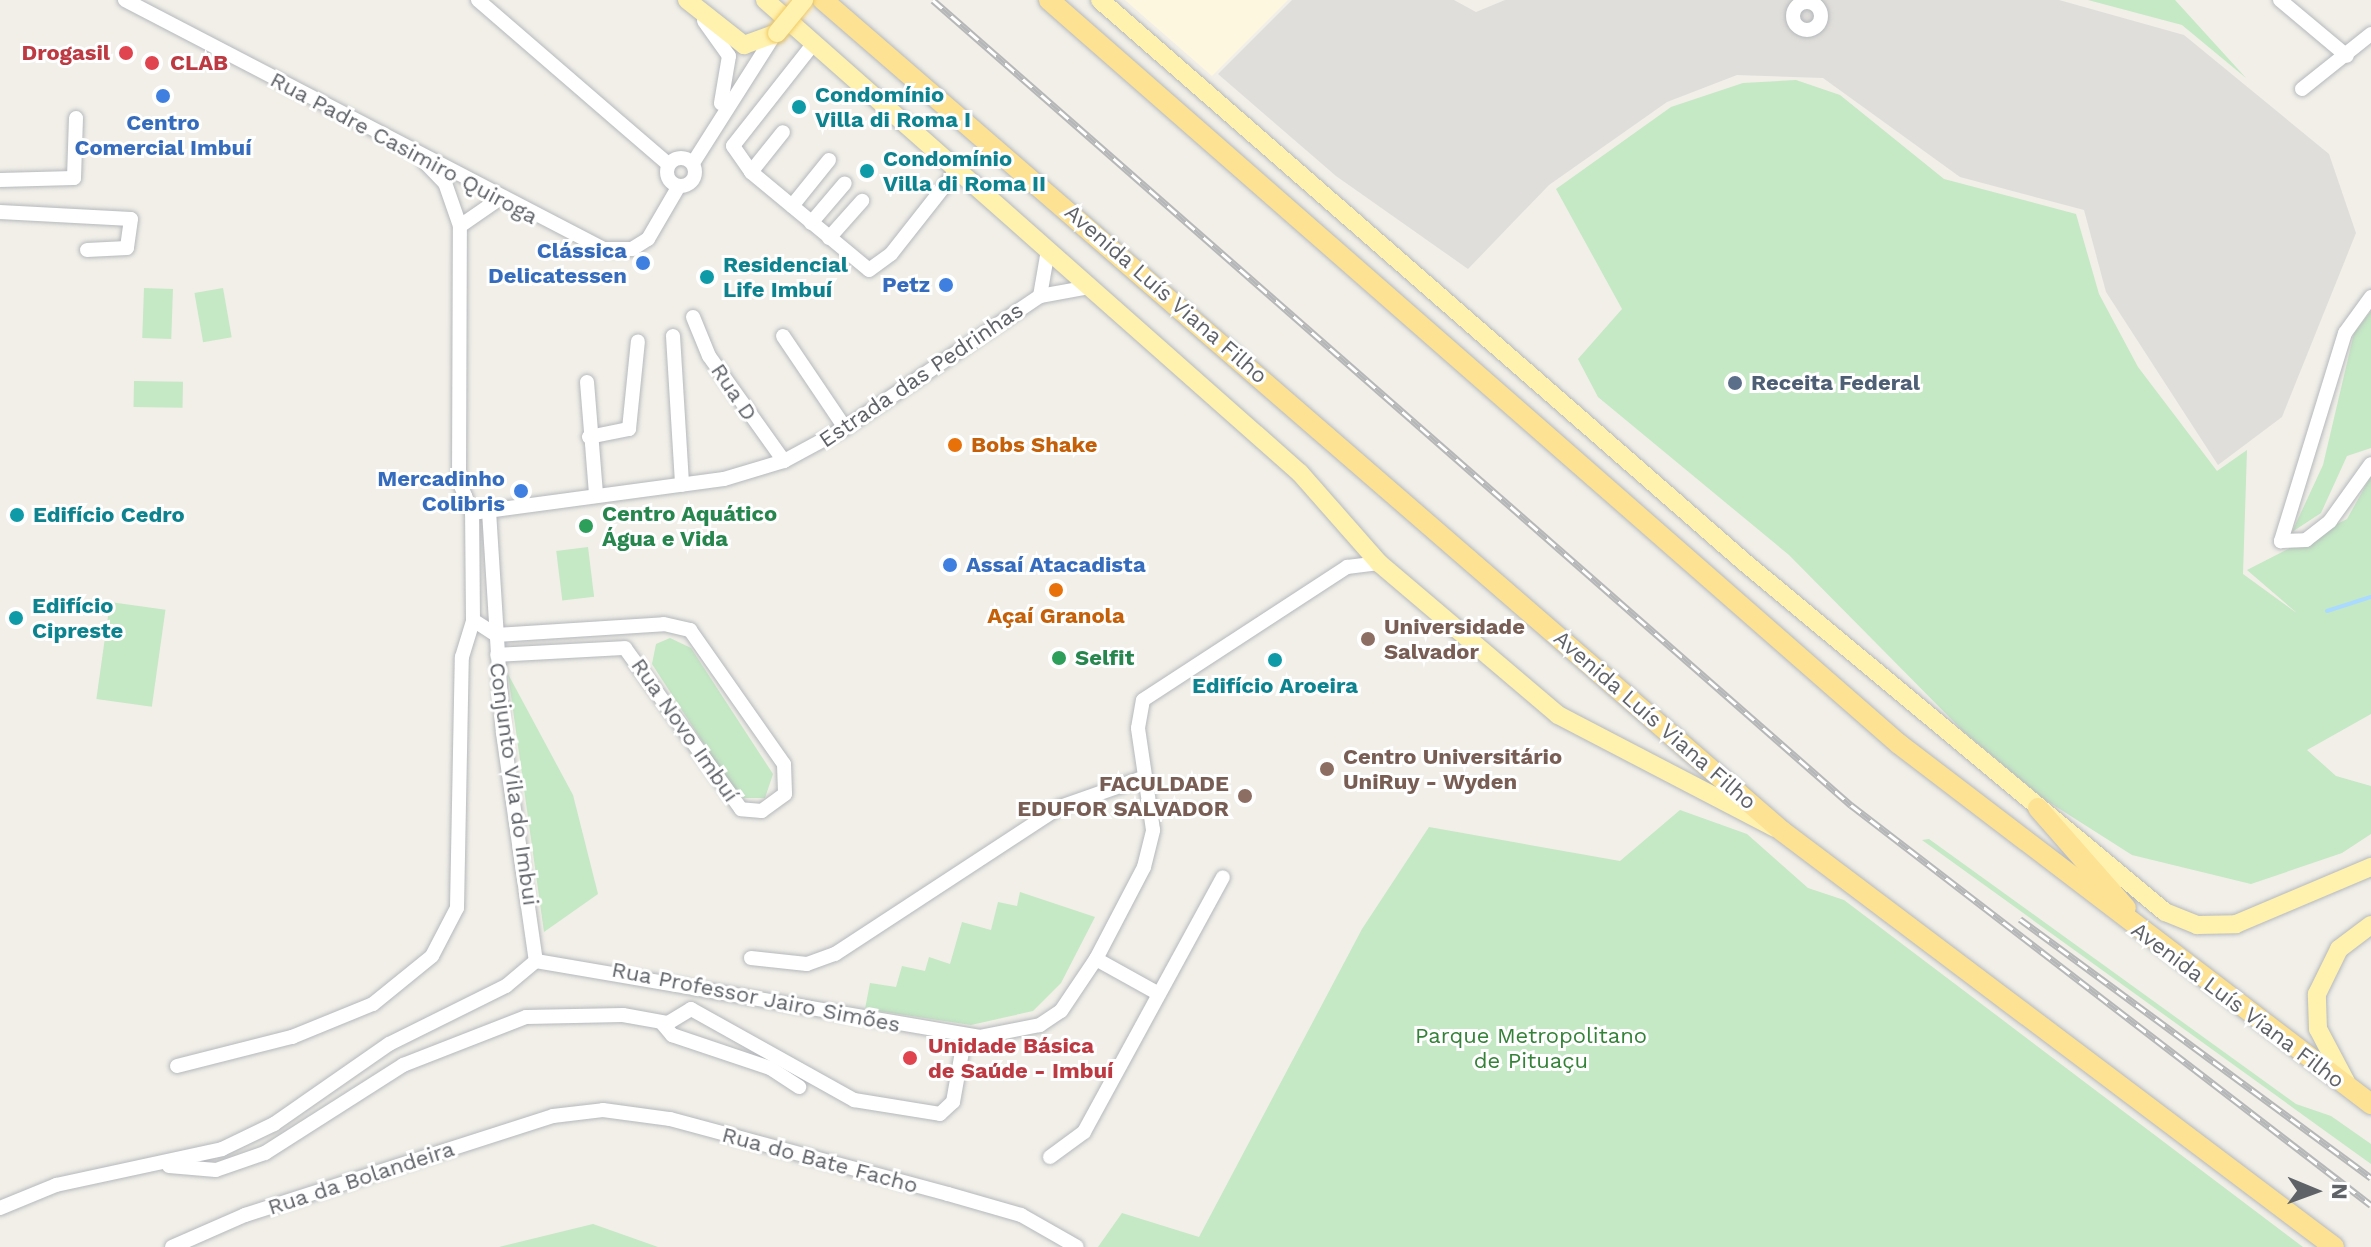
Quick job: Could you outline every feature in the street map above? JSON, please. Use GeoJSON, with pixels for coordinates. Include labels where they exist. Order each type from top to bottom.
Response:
{"type":"FeatureCollection","features":[{"type":"Feature","properties":{"kind":"highway","name":"Avenida Luís Viana Filho"},"geometry":{"type":"LineString","coordinates":[[823,0],[1782,831],[2334,1247]]}},
{"type":"Feature","properties":{"kind":"highway","name":"Avenida Luís Viana Filho"},"geometry":{"type":"LineString","coordinates":[[1049,0],[1749,619],[1992,820],[2371,1104]]}},
{"type":"Feature","properties":{"kind":"highway"},"geometry":{"type":"LineString","coordinates":[[2038,808],[2159,944]]}},
{"type":"Feature","properties":{"kind":"main road"},"geometry":{"type":"LineString","coordinates":[[686,0],[744,45],[774,36],[804,0]]}},
{"type":"Feature","properties":{"kind":"main road","name":"Avenida Luís Viana Filho"},"geometry":{"type":"LineString","coordinates":[[765,0],[1300,473],[1379,563],[1565,720],[1693,791],[1782,831]]}},
{"type":"Feature","properties":{"kind":"main road","name":"Avenida Luís Viana Filho"},"geometry":{"type":"LineString","coordinates":[[1100,0],[1426,289],[2152,903],[2189,922],[2236,924],[2324,892],[2371,867]]}},
{"type":"Feature","properties":{"kind":"main road"},"geometry":{"type":"LineString","coordinates":[[2352,1091],[2324,1045],[2317,994],[2339,949],[2371,925]]}},
{"type":"Feature","properties":{"kind":"street","name":"Rua Padre Casimiro Quiroga"},"geometry":{"type":"LineString","coordinates":[[125,0],[424,161],[499,199],[613,250],[648,239],[671,201],[675,184],[669,165]]}},
{"type":"Feature","properties":{"kind":"street"},"geometry":{"type":"LineString","coordinates":[[478,0],[669,165],[689,161],[774,36]]}},
{"type":"Feature","properties":{"kind":"street"},"geometry":{"type":"LineString","coordinates":[[686,0],[729,56],[717,119]]}},
{"type":"Feature","properties":{"kind":"street"},"geometry":{"type":"LineString","coordinates":[[2280,0],[2347,56]]}},
{"type":"Feature","properties":{"kind":"street"},"geometry":{"type":"LineString","coordinates":[[2302,89],[2368,39]]}},
{"type":"Feature","properties":{"kind":"street"},"geometry":{"type":"LineString","coordinates":[[814,43],[733,146],[751,172],[860,267],[875,269],[958,169]]}},
{"type":"Feature","properties":{"kind":"street"},"geometry":{"type":"LineString","coordinates":[[0,180],[74,178],[76,118]]}},
{"type":"Feature","properties":{"kind":"street"},"geometry":{"type":"LineString","coordinates":[[751,172],[783,132]]}},
{"type":"Feature","properties":{"kind":"street"},"geometry":{"type":"LineString","coordinates":[[792,206],[829,160]]}},
{"type":"Feature","properties":{"kind":"street"},"geometry":{"type":"LineString","coordinates":[[177,1066],[345,1018],[397,991],[432,956],[463,879],[462,657],[473,620],[472,513],[459,481],[460,226],[445,183],[424,161]]}},
{"type":"Feature","properties":{"kind":"street"},"geometry":{"type":"LineString","coordinates":[[675,184],[693,179],[689,161]]}},
{"type":"Feature","properties":{"kind":"street"},"geometry":{"type":"LineString","coordinates":[[811,223],[845,183]]}},
{"type":"Feature","properties":{"kind":"street"},"geometry":{"type":"LineString","coordinates":[[460,226],[499,199]]}},
{"type":"Feature","properties":{"kind":"street"},"geometry":{"type":"LineString","coordinates":[[829,238],[862,201]]}},
{"type":"Feature","properties":{"kind":"street"},"geometry":{"type":"LineString","coordinates":[[0,212],[131,219],[127,248],[87,250]]}},
{"type":"Feature","properties":{"kind":"street","name":"Estrada das Pedrinhas"},"geometry":{"type":"LineString","coordinates":[[1040,296],[1048,250]]}},
{"type":"Feature","properties":{"kind":"street","name":"Estrada das Pedrinhas"},"geometry":{"type":"LineString","coordinates":[[472,513],[596,494],[682,485],[784,461],[845,428],[1040,296],[1090,287]]}},
{"type":"Feature","properties":{"kind":"street"},"geometry":{"type":"LineString","coordinates":[[2371,297],[2345,333],[2281,541],[2306,540],[2330,521],[2371,464]]}},
{"type":"Feature","properties":{"kind":"street","name":"Rua D"},"geometry":{"type":"LineString","coordinates":[[693,317],[709,356],[784,461]]}},
{"type":"Feature","properties":{"kind":"street"},"geometry":{"type":"LineString","coordinates":[[673,336],[682,485]]}},
{"type":"Feature","properties":{"kind":"street"},"geometry":{"type":"LineString","coordinates":[[783,336],[845,428]]}},
{"type":"Feature","properties":{"kind":"street"},"geometry":{"type":"LineString","coordinates":[[589,437],[629,429],[638,341]]}},
{"type":"Feature","properties":{"kind":"street"},"geometry":{"type":"LineString","coordinates":[[587,382],[589,437],[596,494]]}},
{"type":"Feature","properties":{"kind":"street","name":"Conjunto Vila do Imbui"},"geometry":{"type":"LineString","coordinates":[[489,511],[497,655],[536,961]]}},
{"type":"Feature","properties":{"kind":"street"},"geometry":{"type":"LineString","coordinates":[[1347,567],[1354,535]]}},
{"type":"Feature","properties":{"kind":"street","name":"Rua Professor Jairo Simões"},"geometry":{"type":"LineString","coordinates":[[536,961],[965,1035],[1014,1034],[1040,1025],[1061,1011],[1096,959],[1150,849],[1138,719],[1143,700],[1347,567],[1379,563]]}},
{"type":"Feature","properties":{"kind":"street"},"geometry":{"type":"LineString","coordinates":[[473,620],[496,635]]}},
{"type":"Feature","properties":{"kind":"street","name":"Rua Novo Imbuí"},"geometry":{"type":"LineString","coordinates":[[496,635],[664,624],[690,630],[784,764],[785,794],[762,811],[741,809],[625,648],[554,649],[497,655]]}},
{"type":"Feature","properties":{"kind":"street"},"geometry":{"type":"LineString","coordinates":[[553,633],[554,649]]}},
{"type":"Feature","properties":{"kind":"street"},"geometry":{"type":"LineString","coordinates":[[751,958],[807,964],[835,954],[1060,807],[1145,777]]}},
{"type":"Feature","properties":{"kind":"street"},"geometry":{"type":"LineString","coordinates":[[1050,1157],[1084,1132],[1157,993],[1223,877]]}},
{"type":"Feature","properties":{"kind":"street"},"geometry":{"type":"LineString","coordinates":[[1096,959],[1157,993]]}},
{"type":"Feature","properties":{"kind":"street"},"geometry":{"type":"LineString","coordinates":[[0,1208],[56,1185],[169,1166],[274,1124],[389,1044],[506,986],[536,961]]}},
{"type":"Feature","properties":{"kind":"street"},"geometry":{"type":"LineString","coordinates":[[169,1166],[216,1170],[265,1153],[403,1065],[526,1017],[623,1015],[662,1023],[691,1009],[854,1100],[940,1114],[953,1102],[965,1035]]}},
{"type":"Feature","properties":{"kind":"street"},"geometry":{"type":"LineString","coordinates":[[662,1023],[672,1035],[770,1068],[799,1087]]}},
{"type":"Feature","properties":{"kind":"street"},"geometry":{"type":"LineString","coordinates":[[389,1044],[403,1065]]}},
{"type":"Feature","properties":{"kind":"street","name":"Rua do Bate Facho"},"geometry":{"type":"LineString","coordinates":[[553,1116],[603,1110],[670,1119],[1021,1215],[1077,1247]]}},
{"type":"Feature","properties":{"kind":"street","name":"Rua da Bolandeira"},"geometry":{"type":"LineString","coordinates":[[172,1247],[245,1215],[553,1116]]}},
{"type":"Feature","properties":{"kind":"shaded area"},"geometry":{"type":"Polygon","coordinates":[[[1125,0],[1288,0],[1212,76],[1125,0]]]}},
{"type":"Feature","properties":{"kind":"shaded area"},"geometry":{"type":"Polygon","coordinates":[[[1292,0],[1454,0],[1476,12],[1505,0],[2059,0],[2184,35],[2329,154],[2356,233],[2282,417],[2218,465],[2106,292],[2084,210],[1960,177],[1823,78],[1737,75],[1667,102],[1549,185],[1468,269],[1336,176],[1218,74],[1292,0]]]}},
{"type":"Feature","properties":{"kind":"green space"},"geometry":{"type":"Polygon","coordinates":[[[2088,0],[2175,0],[2246,78],[2182,25],[2088,0]]]}},
{"type":"Feature","properties":{"kind":"green space"},"geometry":{"type":"Polygon","coordinates":[[[1796,80],[1840,95],[1944,179],[2076,214],[2099,294],[2138,367],[2217,471],[2247,450],[2243,574],[2298,614],[2247,570],[2347,519],[2371,476],[2371,714],[2307,750],[2336,776],[2371,786],[2371,834],[2342,853],[2251,884],[2132,855],[2044,799],[1963,731],[1789,555],[1598,397],[1578,359],[1622,309],[1556,189],[1671,107],[1743,83],[1796,80]]]}},
{"type":"Feature","properties":{"kind":"green space"},"geometry":{"type":"Polygon","coordinates":[[[144,288],[173,289],[171,339],[142,338],[144,288]]]}},
{"type":"Feature","properties":{"kind":"green space"},"geometry":{"type":"Polygon","coordinates":[[[223,288],[232,337],[203,342],[194,293],[223,288]]]}},
{"type":"Feature","properties":{"kind":"green space"},"geometry":{"type":"Polygon","coordinates":[[[2371,311],[2371,448],[2347,456],[2321,513],[2292,532],[2323,465],[2354,333],[2371,311]]]}},
{"type":"Feature","properties":{"kind":"green space"},"geometry":{"type":"Polygon","coordinates":[[[134,381],[183,382],[183,408],[134,407],[134,381]]]}},
{"type":"Feature","properties":{"kind":"green space"},"geometry":{"type":"Polygon","coordinates":[[[588,547],[594,597],[562,601],[556,551],[588,547]]]}},
{"type":"Feature","properties":{"kind":"green space"},"geometry":{"type":"Polygon","coordinates":[[[110,602],[165,610],[152,707],[96,699],[110,602]]]}},
{"type":"Feature","properties":{"kind":"green space"},"geometry":{"type":"Polygon","coordinates":[[[670,638],[691,648],[773,774],[765,798],[739,798],[652,664],[656,644],[670,638]]]}},
{"type":"Feature","properties":{"kind":"green space"},"geometry":{"type":"Polygon","coordinates":[[[508,674],[573,795],[598,894],[544,932],[508,674]]]}},
{"type":"Feature","properties":{"kind":"green space","name":"Parque Metropolitano de Pituaçu"},"geometry":{"type":"Polygon","coordinates":[[[1680,810],[1747,834],[1808,888],[1844,900],[2303,1247],[1098,1247],[1122,1213],[1199,1237],[1362,929],[1429,827],[1620,861],[1680,810]]]}},
{"type":"Feature","properties":{"kind":"green space"},"geometry":{"type":"Polygon","coordinates":[[[1929,839],[2296,1104],[2331,1116],[2371,1144],[2371,1164],[1922,840],[1929,839]]]}},
{"type":"Feature","properties":{"kind":"green space"},"geometry":{"type":"Polygon","coordinates":[[[1020,892],[1095,917],[1061,983],[1033,1011],[971,1025],[865,1009],[870,983],[896,987],[902,966],[925,971],[929,957],[950,964],[962,922],[991,930],[998,902],[1017,906],[1020,892]]]}},
{"type":"Feature","properties":{"kind":"green space"},"geometry":{"type":"Polygon","coordinates":[[[593,1224],[658,1247],[499,1247],[593,1224]]]}},
{"type":"Feature","properties":{"kind":"waterway"},"geometry":{"type":"LineString","coordinates":[[2327,611],[2371,597]]}},
{"type":"Feature","properties":{"kind":"railway"},"geometry":{"type":"LineString","coordinates":[[933,0],[1851,805],[2371,1205]]}},
{"type":"Feature","properties":{"kind":"railway"},"geometry":{"type":"LineString","coordinates":[[2020,919],[2371,1178]]}},
{"type":"Feature","properties":{"kind":"place","name":"Drogasil"},"geometry":{"type":"Point","coordinates":[126,53]}},
{"type":"Feature","properties":{"kind":"place","name":"CLAB"},"geometry":{"type":"Point","coordinates":[152,63]}},
{"type":"Feature","properties":{"kind":"place","name":"Centro Comercial Imbuí"},"geometry":{"type":"Point","coordinates":[163,96]}},
{"type":"Feature","properties":{"kind":"place","name":"Condomínio Villa di Roma I"},"geometry":{"type":"Point","coordinates":[799,107]}},
{"type":"Feature","properties":{"kind":"place","name":"Condomínio Villa di Roma II"},"geometry":{"type":"Point","coordinates":[867,171]}},
{"type":"Feature","properties":{"kind":"place","name":"Clássica Delicatessen"},"geometry":{"type":"Point","coordinates":[643,263]}},
{"type":"Feature","properties":{"kind":"place","name":"Residencial Life Imbuí"},"geometry":{"type":"Point","coordinates":[707,277]}},
{"type":"Feature","properties":{"kind":"place","name":"Petz"},"geometry":{"type":"Point","coordinates":[946,285]}},
{"type":"Feature","properties":{"kind":"place","name":"Receita Federal"},"geometry":{"type":"Point","coordinates":[1735,383]}},
{"type":"Feature","properties":{"kind":"place","name":"Bobs Shake"},"geometry":{"type":"Point","coordinates":[955,445]}},
{"type":"Feature","properties":{"kind":"place","name":"Mercadinho Colibris"},"geometry":{"type":"Point","coordinates":[521,491]}},
{"type":"Feature","properties":{"kind":"place","name":"Edifício Cedro"},"geometry":{"type":"Point","coordinates":[17,515]}},
{"type":"Feature","properties":{"kind":"place","name":"Centro Aquático Água e Vida"},"geometry":{"type":"Point","coordinates":[586,526]}},
{"type":"Feature","properties":{"kind":"place","name":"Assaí Atacadista"},"geometry":{"type":"Point","coordinates":[950,565]}},
{"type":"Feature","properties":{"kind":"place","name":"Açaí Granola"},"geometry":{"type":"Point","coordinates":[1056,590]}},
{"type":"Feature","properties":{"kind":"place","name":"Edifício Cipreste"},"geometry":{"type":"Point","coordinates":[16,618]}},
{"type":"Feature","properties":{"kind":"place","name":"Universidade Salvador"},"geometry":{"type":"Point","coordinates":[1368,639]}},
{"type":"Feature","properties":{"kind":"place","name":"Selfit"},"geometry":{"type":"Point","coordinates":[1059,658]}},
{"type":"Feature","properties":{"kind":"place","name":"Edifício Aroeira"},"geometry":{"type":"Point","coordinates":[1275,660]}},
{"type":"Feature","properties":{"kind":"place","name":"Centro Universitário UniRuy - Wyden"},"geometry":{"type":"Point","coordinates":[1327,769]}},
{"type":"Feature","properties":{"kind":"place","name":"FACULDADE EDUFOR SALVADOR"},"geometry":{"type":"Point","coordinates":[1245,796]}},
{"type":"Feature","properties":{"kind":"place","name":"Unidade Básica de Saúde - Imbuí"},"geometry":{"type":"Point","coordinates":[910,1058]}}]}
